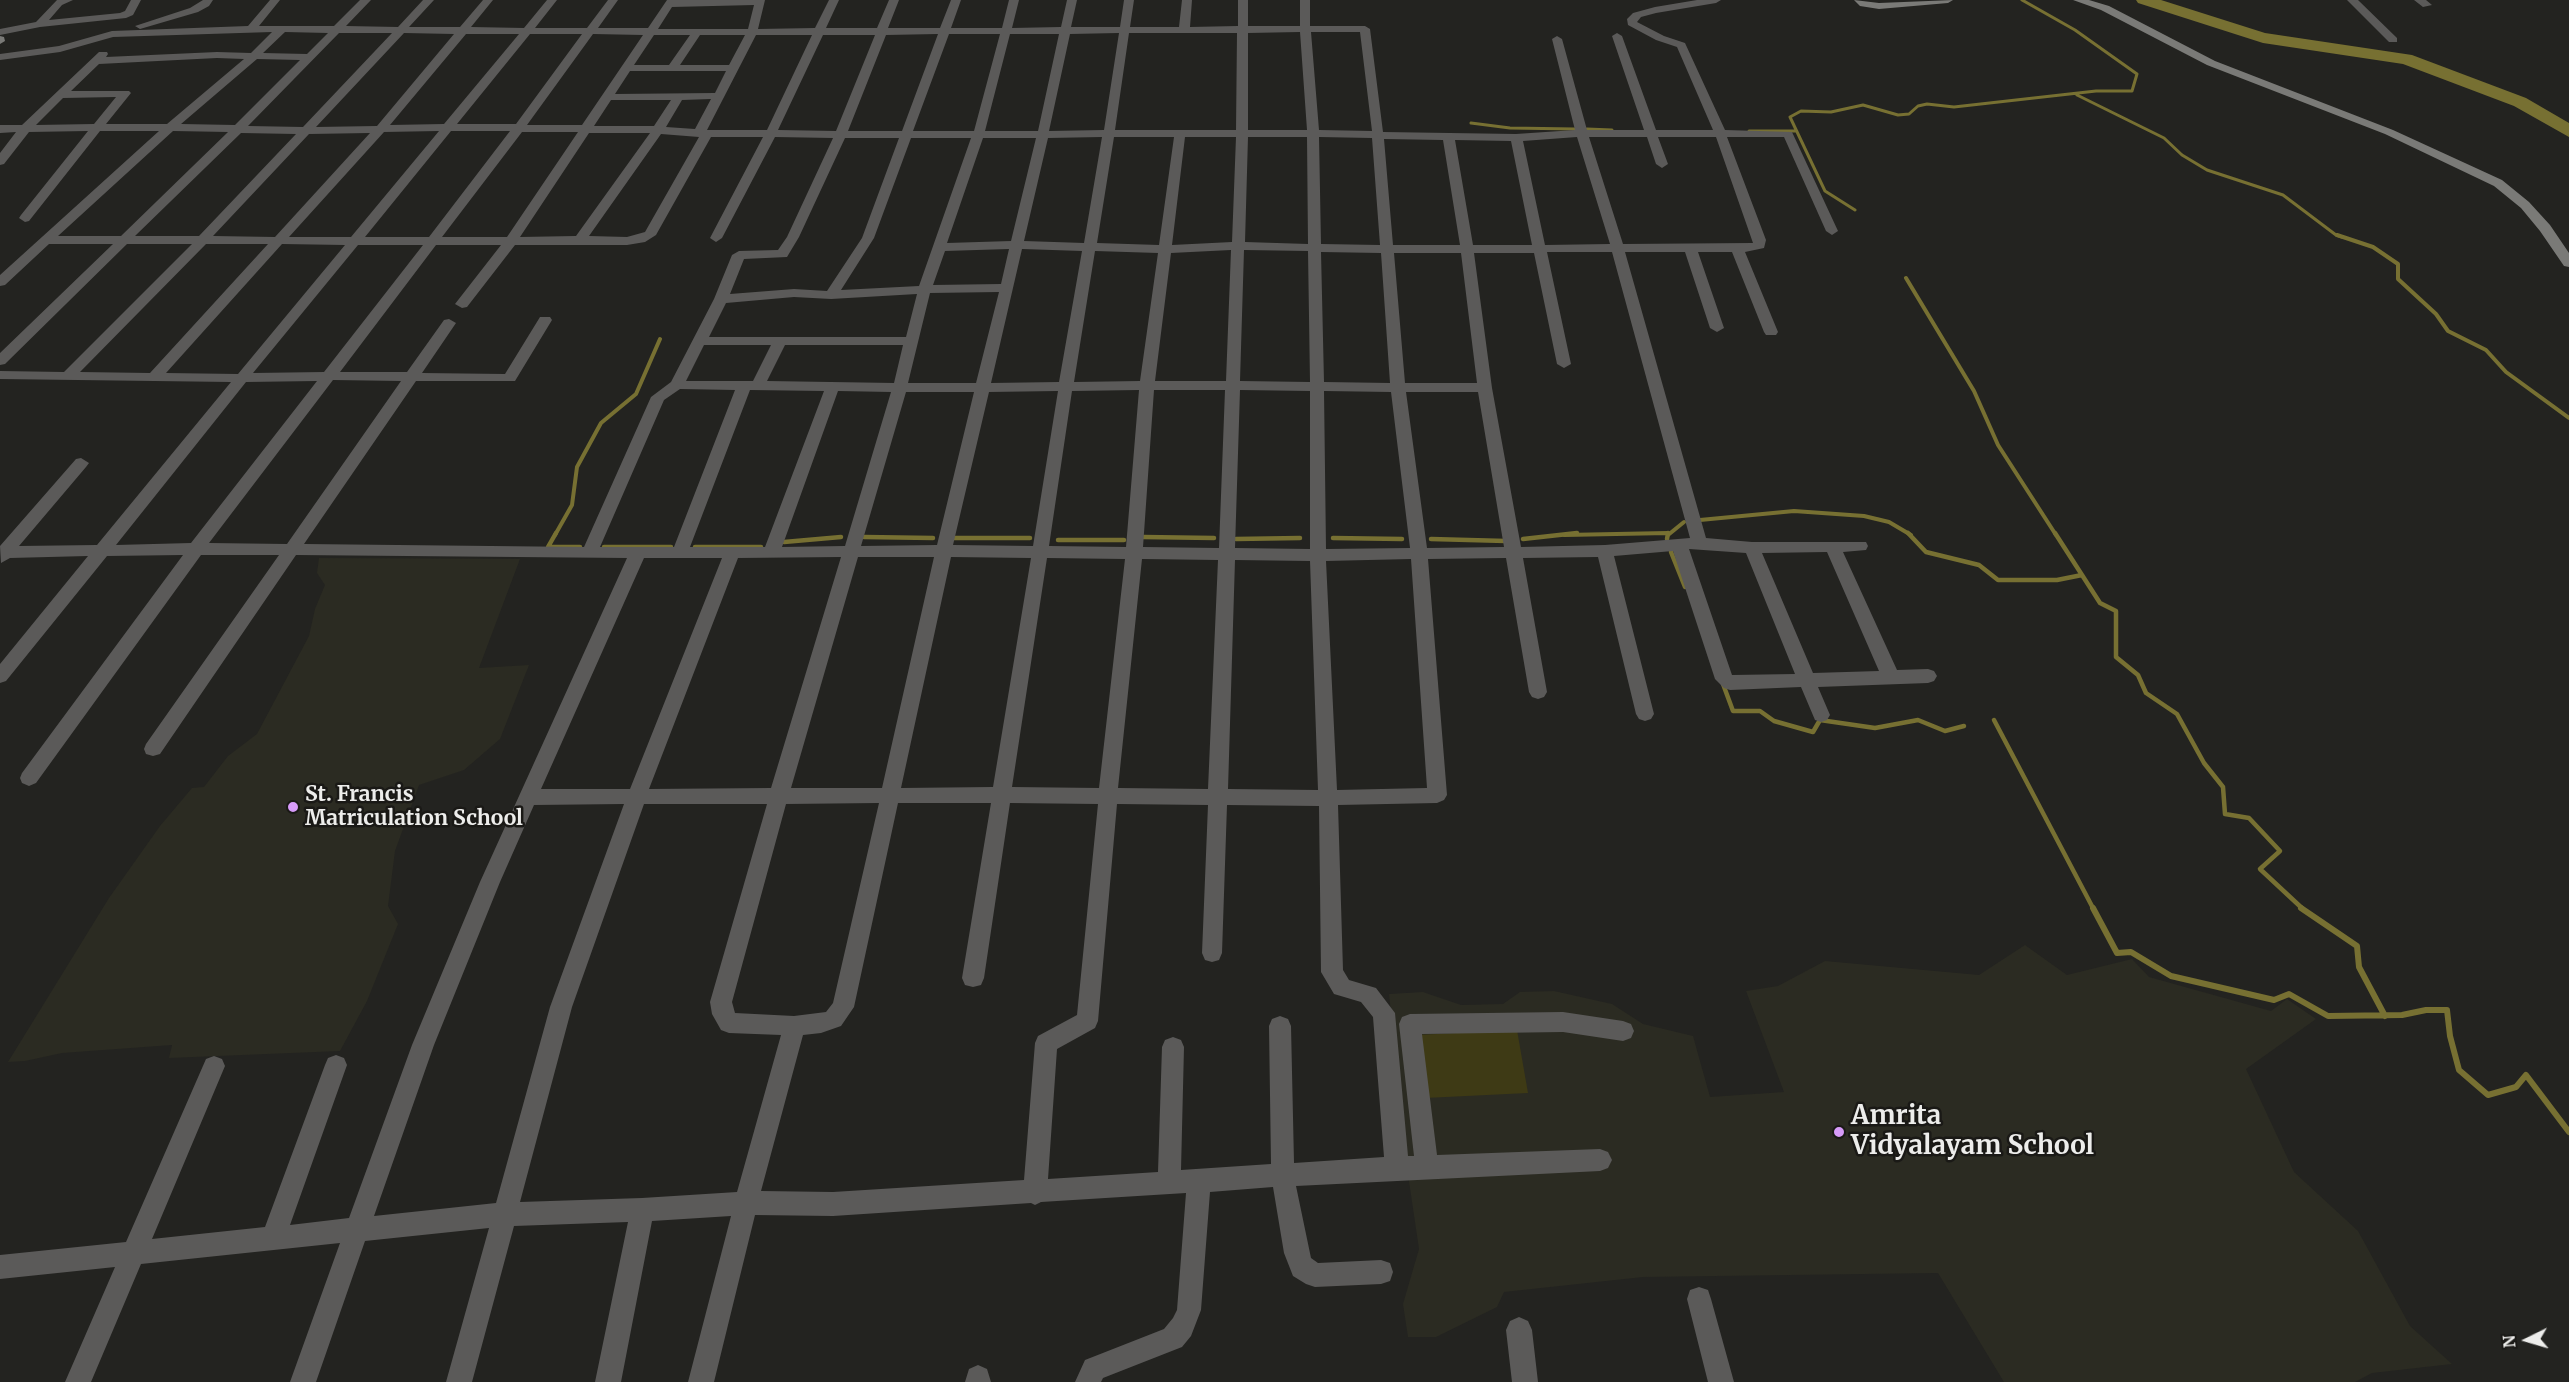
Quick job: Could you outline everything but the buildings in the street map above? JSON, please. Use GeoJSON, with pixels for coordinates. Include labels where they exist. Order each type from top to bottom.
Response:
{"type":"FeatureCollection","features":[{"type":"Feature","properties":{"kind":"street"},"geometry":{"type":"LineString","coordinates":[[40,24],[58,3],[68,0]]}},
{"type":"Feature","properties":{"kind":"street"},"geometry":{"type":"LineString","coordinates":[[0,32],[40,24],[123,16],[129,13],[136,0]]}},
{"type":"Feature","properties":{"kind":"street"},"geometry":{"type":"LineString","coordinates":[[0,57],[60,49],[116,35],[194,9],[206,4],[208,0]]}},
{"type":"Feature","properties":{"kind":"street"},"geometry":{"type":"LineString","coordinates":[[251,29],[275,0]]}},
{"type":"Feature","properties":{"kind":"street"},"geometry":{"type":"LineString","coordinates":[[0,361],[237,130],[366,0]]}},
{"type":"Feature","properties":{"kind":"street"},"geometry":{"type":"LineString","coordinates":[[68,376],[203,240],[429,0]]}},
{"type":"Feature","properties":{"kind":"street"},"geometry":{"type":"LineString","coordinates":[[154,377],[382,127],[488,0]]}},
{"type":"Feature","properties":{"kind":"street"},"geometry":{"type":"LineString","coordinates":[[0,676],[552,0]]}},
{"type":"Feature","properties":{"kind":"street"},"geometry":{"type":"LineString","coordinates":[[29,778],[196,549],[519,128],[613,0]]}},
{"type":"Feature","properties":{"kind":"street"},"geometry":{"type":"LineString","coordinates":[[716,238],[771,132],[834,0]]}},
{"type":"Feature","properties":{"kind":"street"},"geometry":{"type":"LineString","coordinates":[[589,553],[658,397],[677,385],[721,299],[739,255],[782,254],[793,237],[841,133],[894,0]]}},
{"type":"Feature","properties":{"kind":"street"},"geometry":{"type":"LineString","coordinates":[[831,294],[868,238],[956,0]]}},
{"type":"Feature","properties":{"kind":"street"},"geometry":{"type":"LineString","coordinates":[[1014,0],[979,133],[924,291],[900,387],[779,795],[721,1002],[723,1014],[729,1023],[794,1026],[821,1023],[833,1019],[843,1007],[944,551],[984,388],[1072,0]]}},
{"type":"Feature","properties":{"kind":"street"},"geometry":{"type":"LineString","coordinates":[[973,978],[1039,552],[1129,0]]}},
{"type":"Feature","properties":{"kind":"street"},"geometry":{"type":"LineString","coordinates":[[1184,29],[1187,0]]}},
{"type":"Feature","properties":{"kind":"street"},"geometry":{"type":"LineString","coordinates":[[1212,953],[1234,385],[1244,0]]}},
{"type":"Feature","properties":{"kind":"street"},"geometry":{"type":"LineString","coordinates":[[1305,0],[1312,134],[1318,555],[1328,798],[1332,972],[1342,987],[1368,995],[1384,1013],[1397,1168]]}},
{"type":"Feature","properties":{"kind":"street"},"geometry":{"type":"LineString","coordinates":[[941,247],[1015,245],[1165,249],[1238,246],[1467,250],[1738,250],[1752,248],[1759,245],[1760,240],[1720,133],[1681,45],[1660,38],[1632,23],[1632,19],[1637,15],[1655,10],[1716,0]]}},
{"type":"Feature","properties":{"kind":"street"},"geometry":{"type":"LineString","coordinates":[[1859,0],[1864,4],[1879,6],[1948,0]]}},
{"type":"Feature","properties":{"kind":"street"},"geometry":{"type":"LineString","coordinates":[[2078,0],[2105,8],[2221,67],[2389,132],[2498,183],[2525,206],[2569,263]]}},
{"type":"Feature","properties":{"kind":"street"},"geometry":{"type":"LineString","coordinates":[[2352,0],[2393,40]]}},
{"type":"Feature","properties":{"kind":"street"},"geometry":{"type":"LineString","coordinates":[[46,240],[355,242],[511,241],[580,240],[627,241],[640,239],[650,235],[703,133],[718,96],[752,32],[759,1],[671,2],[511,241],[462,304]]}},
{"type":"Feature","properties":{"kind":"street"},"geometry":{"type":"LineString","coordinates":[[0,282],[170,127],[254,57],[283,28]]}},
{"type":"Feature","properties":{"kind":"street"},"geometry":{"type":"LineString","coordinates":[[0,161],[25,129],[96,61],[116,35],[283,28],[697,32],[1365,29],[1378,135],[1398,389],[1419,552],[1437,795],[1328,798],[1107,795],[528,797]]}},
{"type":"Feature","properties":{"kind":"street"},"geometry":{"type":"LineString","coordinates":[[672,68],[697,32]]}},
{"type":"Feature","properties":{"kind":"street"},"geometry":{"type":"LineString","coordinates":[[1617,36],[1662,164]]}},
{"type":"Feature","properties":{"kind":"street"},"geometry":{"type":"LineString","coordinates":[[1557,39],[1699,543]]}},
{"type":"Feature","properties":{"kind":"street"},"geometry":{"type":"LineString","coordinates":[[96,61],[217,55],[311,57]]}},
{"type":"Feature","properties":{"kind":"street"},"geometry":{"type":"LineString","coordinates":[[627,68],[733,68]]}},
{"type":"Feature","properties":{"kind":"street"},"geometry":{"type":"LineString","coordinates":[[25,219],[125,93],[60,95]]}},
{"type":"Feature","properties":{"kind":"street"},"geometry":{"type":"LineString","coordinates":[[580,240],[658,130],[678,96]]}},
{"type":"Feature","properties":{"kind":"street"},"geometry":{"type":"LineString","coordinates":[[608,97],[718,96]]}},
{"type":"Feature","properties":{"kind":"street"},"geometry":{"type":"LineString","coordinates":[[0,129],[170,127],[306,130],[450,127],[658,130],[703,133],[1312,134],[1449,138],[1516,138],[1582,134],[1788,134],[1832,231]]}},
{"type":"Feature","properties":{"kind":"street"},"geometry":{"type":"LineString","coordinates":[[1035,1193],[1046,1043],[1087,1021],[1107,795],[1134,553],[1147,385],[1180,134]]}},
{"type":"Feature","properties":{"kind":"street"},"geometry":{"type":"LineString","coordinates":[[1449,138],[1467,250],[1485,388],[1538,692]]}},
{"type":"Feature","properties":{"kind":"street"},"geometry":{"type":"LineString","coordinates":[[1516,138],[1564,364]]}},
{"type":"Feature","properties":{"kind":"street"},"geometry":{"type":"LineString","coordinates":[[1691,249],[1717,328]]}},
{"type":"Feature","properties":{"kind":"street"},"geometry":{"type":"LineString","coordinates":[[1738,250],[1771,332]]}},
{"type":"Feature","properties":{"kind":"street"},"geometry":{"type":"LineString","coordinates":[[721,299],[794,293],[831,294],[1005,288]]}},
{"type":"Feature","properties":{"kind":"street"},"geometry":{"type":"LineString","coordinates":[[0,375],[510,378],[545,320]]}},
{"type":"Feature","properties":{"kind":"street"},"geometry":{"type":"LineString","coordinates":[[153,749],[449,322]]}},
{"type":"Feature","properties":{"kind":"street"},"geometry":{"type":"LineString","coordinates":[[681,553],[751,385],[780,340]]}},
{"type":"Feature","properties":{"kind":"street"},"geometry":{"type":"LineString","coordinates":[[698,341],[913,340]]}},
{"type":"Feature","properties":{"kind":"street"},"geometry":{"type":"LineString","coordinates":[[677,385],[984,388],[1066,385],[1234,385],[1398,389],[1485,388]]}},
{"type":"Feature","properties":{"kind":"street"},"geometry":{"type":"LineString","coordinates":[[771,553],[833,386]]}},
{"type":"Feature","properties":{"kind":"street"},"geometry":{"type":"LineString","coordinates":[[2,554],[81,463]]}},
{"type":"Feature","properties":{"kind":"street"},"geometry":{"type":"LineString","coordinates":[[1679,543],[1724,679],[1730,683],[1928,676]]}},
{"type":"Feature","properties":{"kind":"street"},"geometry":{"type":"LineString","coordinates":[[2,554],[196,549],[589,553],[944,551],[1318,555],[1605,550],[1679,543],[1752,548],[1860,546]]}},
{"type":"Feature","properties":{"kind":"street"},"geometry":{"type":"LineString","coordinates":[[1832,546],[1891,677]]}},
{"type":"Feature","properties":{"kind":"street"},"geometry":{"type":"LineString","coordinates":[[1752,548],[1821,715]]}},
{"type":"Feature","properties":{"kind":"street"},"geometry":{"type":"LineString","coordinates":[[1605,550],[1645,714]]}},
{"type":"Feature","properties":{"kind":"street"},"geometry":{"type":"LineString","coordinates":[[303,1382],[423,1045],[528,797],[638,553]]}},
{"type":"Feature","properties":{"kind":"street"},"geometry":{"type":"LineString","coordinates":[[459,1382],[561,1007],[637,796],[732,553]]}},
{"type":"Feature","properties":{"kind":"street"},"geometry":{"type":"LineString","coordinates":[[1427,1167],[1410,1024],[1563,1022],[1623,1031]]}},
{"type":"Feature","properties":{"kind":"street"},"geometry":{"type":"LineString","coordinates":[[701,1382],[794,1026]]}},
{"type":"Feature","properties":{"kind":"street"},"geometry":{"type":"LineString","coordinates":[[1280,1026],[1283,1176],[1296,1253],[1302,1267],[1315,1275],[1381,1272]]}},
{"type":"Feature","properties":{"kind":"street"},"geometry":{"type":"LineString","coordinates":[[1169,1184],[1173,1047]]}},
{"type":"Feature","properties":{"kind":"street"},"geometry":{"type":"LineString","coordinates":[[273,1238],[336,1065]]}},
{"type":"Feature","properties":{"kind":"street"},"geometry":{"type":"LineString","coordinates":[[78,1382],[214,1066]]}},
{"type":"Feature","properties":{"kind":"street"},"geometry":{"type":"LineString","coordinates":[[0,1267],[505,1214],[642,1210],[746,1203],[833,1204],[1035,1193],[1397,1168],[1600,1160]]}},
{"type":"Feature","properties":{"kind":"street"},"geometry":{"type":"LineString","coordinates":[[1088,1382],[1094,1369],[1173,1338],[1182,1327],[1189,1310],[1199,1182]]}},
{"type":"Feature","properties":{"kind":"street"},"geometry":{"type":"LineString","coordinates":[[608,1382],[642,1210]]}},
{"type":"Feature","properties":{"kind":"street"},"geometry":{"type":"LineString","coordinates":[[1699,1299],[1721,1382]]}},
{"type":"Feature","properties":{"kind":"street"},"geometry":{"type":"LineString","coordinates":[[1519,1330],[1525,1382]]}},
{"type":"Feature","properties":{"kind":"shaded area","name":"St. Francis Matriculation School"},"geometry":{"type":"Polygon","coordinates":[[[319,558],[520,559],[479,668],[529,665],[500,739],[464,770],[419,785],[395,851],[388,906],[398,924],[367,1001],[340,1051],[169,1058],[172,1045],[62,1053],[25,1061],[8,1062],[109,898],[160,826],[192,788],[204,787],[228,756],[257,734],[309,636],[315,609],[325,585],[317,573],[319,558]]]}},
{"type":"Feature","properties":{"kind":"shaded area","name":"Amrita Vidyalayam School"},"geometry":{"type":"Polygon","coordinates":[[[2025,945],[2067,975],[2132,959],[2149,977],[2271,1011],[2287,999],[2316,1019],[2246,1069],[2294,1172],[2358,1231],[2410,1326],[2452,1364],[2372,1373],[2355,1382],[2004,1382],[1938,1273],[1643,1277],[1504,1292],[1497,1307],[1436,1337],[1408,1337],[1403,1304],[1419,1249],[1407,1168],[1389,994],[1423,992],[1461,1005],[1503,1004],[1520,992],[1554,991],[1612,1004],[1643,1024],[1693,1036],[1710,1097],[1784,1092],[1746,991],[1778,986],[1825,961],[1979,975],[2025,945]]]}},
{"type":"Feature","properties":{"kind":"shaded area"},"geometry":{"type":"Polygon","coordinates":[[[1517,1030],[1528,1093],[1425,1098],[1417,1035],[1517,1030]]]}},
{"type":"Feature","properties":{"kind":"waterway"},"geometry":{"type":"LineString","coordinates":[[1855,210],[1825,191],[1790,117],[1801,111],[1831,112],[1863,105],[1898,115],[1909,114],[1918,106],[1927,104],[1954,107],[2096,91],[2132,91],[2137,74],[2075,30],[2022,0]]}},
{"type":"Feature","properties":{"kind":"waterway"},"geometry":{"type":"LineString","coordinates":[[2144,0],[2263,38],[2406,59],[2520,102],[2569,131]]}},
{"type":"Feature","properties":{"kind":"waterway"},"geometry":{"type":"LineString","coordinates":[[2077,95],[2164,138],[2182,155],[2207,170],[2283,195],[2336,235],[2342,237]]}},
{"type":"Feature","properties":{"kind":"waterway"},"geometry":{"type":"LineString","coordinates":[[1471,123],[1510,128],[1575,129]]}},
{"type":"Feature","properties":{"kind":"waterway"},"geometry":{"type":"LineString","coordinates":[[1587,129],[1612,130]]}},
{"type":"Feature","properties":{"kind":"waterway"},"geometry":{"type":"LineString","coordinates":[[1749,131],[1795,131]]}},
{"type":"Feature","properties":{"kind":"waterway"},"geometry":{"type":"LineString","coordinates":[[2337,235],[2373,247],[2398,264],[2398,279],[2436,314],[2448,331],[2486,350],[2506,372],[2569,418]]}},
{"type":"Feature","properties":{"kind":"waterway"},"geometry":{"type":"LineString","coordinates":[[1906,278],[1974,391],[1998,445],[2056,535]]}},
{"type":"Feature","properties":{"kind":"waterway"},"geometry":{"type":"LineString","coordinates":[[555,535],[572,505],[577,467],[601,423],[636,394],[660,339]]}},
{"type":"Feature","properties":{"kind":"waterway"},"geometry":{"type":"LineString","coordinates":[[1700,520],[1794,511],[1864,516],[1889,522],[1908,534]]}},
{"type":"Feature","properties":{"kind":"waterway"},"geometry":{"type":"LineString","coordinates":[[1668,535],[1684,522]]}},
{"type":"Feature","properties":{"kind":"waterway"},"geometry":{"type":"LineString","coordinates":[[556,533],[548,547],[580,547]]}},
{"type":"Feature","properties":{"kind":"waterway"},"geometry":{"type":"LineString","coordinates":[[1523,539],[1577,533]]}},
{"type":"Feature","properties":{"kind":"waterway"},"geometry":{"type":"LineString","coordinates":[[1564,535],[1668,533],[1667,539]]}},
{"type":"Feature","properties":{"kind":"waterway"},"geometry":{"type":"LineString","coordinates":[[2055,533],[2082,575]]}},
{"type":"Feature","properties":{"kind":"waterway"},"geometry":{"type":"LineString","coordinates":[[1908,534],[1926,552],[1979,565],[1998,580],[2057,580],[2082,575]]}},
{"type":"Feature","properties":{"kind":"waterway"},"geometry":{"type":"LineString","coordinates":[[784,542],[841,537]]}},
{"type":"Feature","properties":{"kind":"waterway"},"geometry":{"type":"LineString","coordinates":[[864,537],[933,538]]}},
{"type":"Feature","properties":{"kind":"waterway"},"geometry":{"type":"LineString","coordinates":[[1143,537],[1214,538]]}},
{"type":"Feature","properties":{"kind":"waterway"},"geometry":{"type":"LineString","coordinates":[[954,538],[1030,538]]}},
{"type":"Feature","properties":{"kind":"waterway"},"geometry":{"type":"LineString","coordinates":[[1236,539],[1300,538]]}},
{"type":"Feature","properties":{"kind":"waterway"},"geometry":{"type":"LineString","coordinates":[[1333,538],[1402,539]]}},
{"type":"Feature","properties":{"kind":"waterway"},"geometry":{"type":"LineString","coordinates":[[1431,539],[1506,541]]}},
{"type":"Feature","properties":{"kind":"waterway"},"geometry":{"type":"LineString","coordinates":[[1058,540],[1124,540]]}},
{"type":"Feature","properties":{"kind":"waterway"},"geometry":{"type":"LineString","coordinates":[[604,547],[671,547]]}},
{"type":"Feature","properties":{"kind":"waterway"},"geometry":{"type":"LineString","coordinates":[[695,547],[761,547]]}},
{"type":"Feature","properties":{"kind":"waterway"},"geometry":{"type":"LineString","coordinates":[[1671,552],[1685,587]]}},
{"type":"Feature","properties":{"kind":"waterway"},"geometry":{"type":"LineString","coordinates":[[2082,575],[2100,603],[2116,611],[2116,657],[2138,675],[2146,693],[2177,714],[2204,763],[2223,787],[2225,814],[2249,818],[2280,851],[2260,869],[2304,910]]}},
{"type":"Feature","properties":{"kind":"waterway"},"geometry":{"type":"LineString","coordinates":[[1723,684],[1733,711],[1760,711],[1774,721],[1813,732],[1820,720],[1875,728],[1918,720],[1945,731],[1964,726]]}},
{"type":"Feature","properties":{"kind":"waterway"},"geometry":{"type":"LineString","coordinates":[[1994,720],[2094,910]]}},
{"type":"Feature","properties":{"kind":"waterway"},"geometry":{"type":"LineString","coordinates":[[2093,908],[2117,953],[2131,952],[2171,976],[2274,1000],[2289,994],[2328,1016],[2385,1015]]}},
{"type":"Feature","properties":{"kind":"waterway"},"geometry":{"type":"LineString","coordinates":[[2301,908],[2357,946],[2359,967],[2385,1015]]}},
{"type":"Feature","properties":{"kind":"waterway"},"geometry":{"type":"LineString","coordinates":[[2385,1015],[2447,1010],[2450,1036],[2459,1070],[2488,1095],[2516,1087],[2526,1075],[2569,1132]]}},
{"type":"Feature","properties":{"kind":"place","name":"St. Francis Matriculation School"},"geometry":{"type":"Point","coordinates":[293,807]}},
{"type":"Feature","properties":{"kind":"place","name":"Amrita Vidyalayam School"},"geometry":{"type":"Point","coordinates":[1839,1132]}}]}
